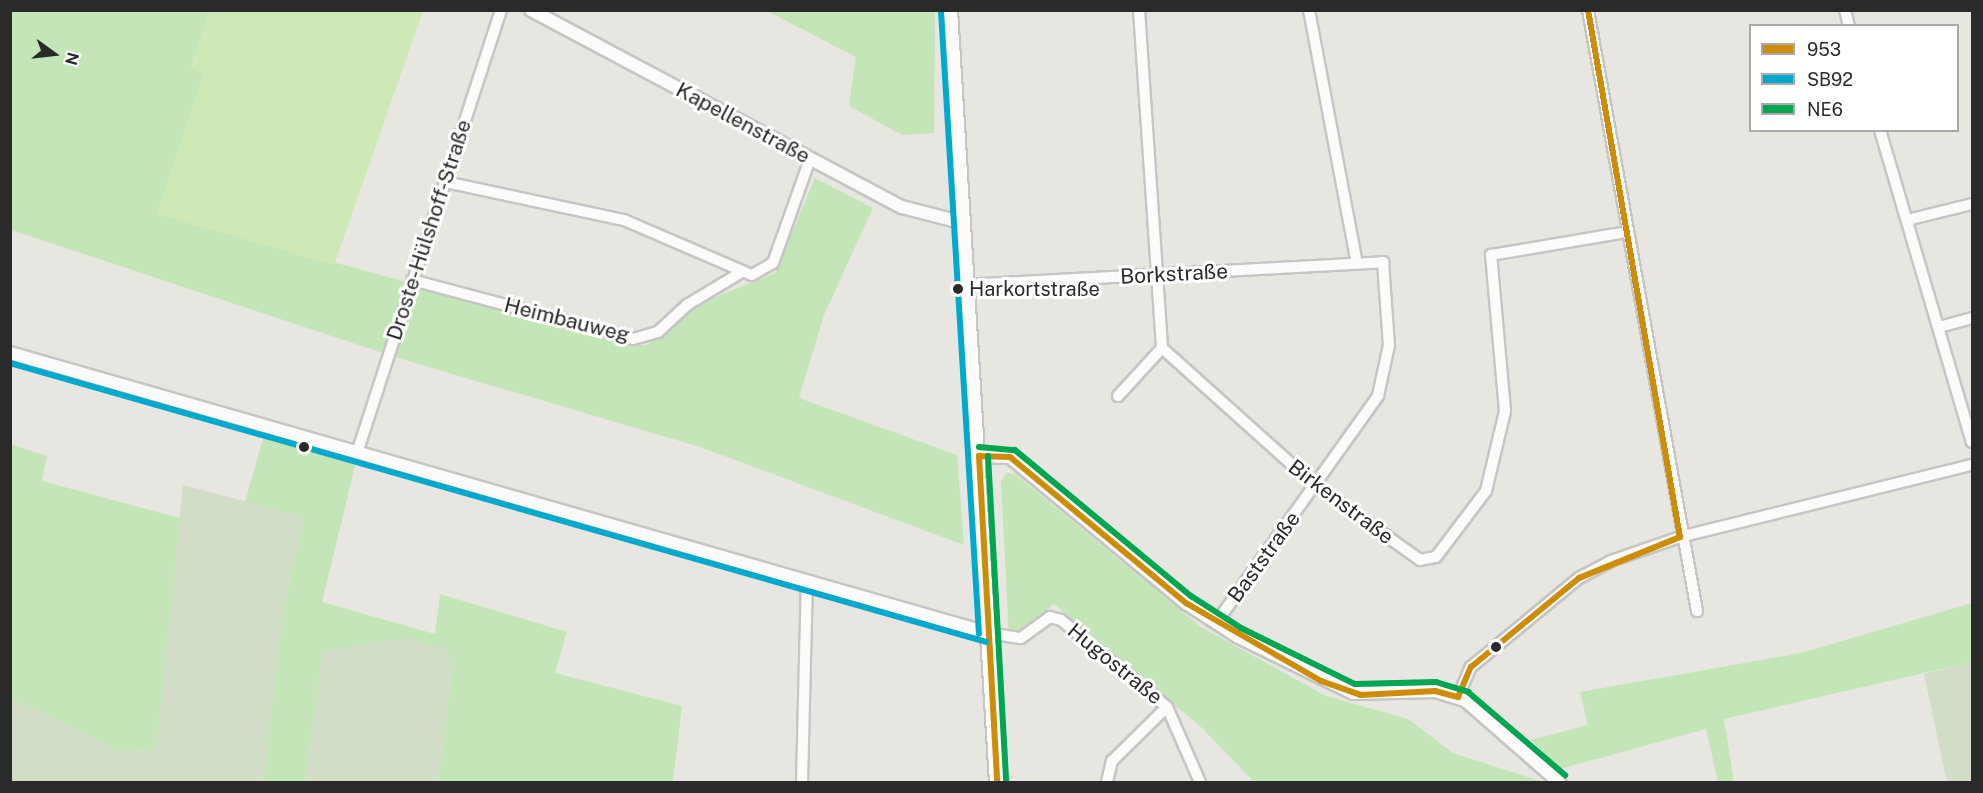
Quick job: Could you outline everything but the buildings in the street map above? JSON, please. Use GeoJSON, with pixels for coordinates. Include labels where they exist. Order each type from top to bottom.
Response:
{"type":"FeatureCollection","features":[{"type":"Feature","properties":{"kind":"main road"},"geometry":{"type":"LineString","coordinates":[[950,10],[960,222],[979,456],[997,783]]}},
{"type":"Feature","properties":{"kind":"street","name":"Droste-Hülshoff-Straße"},"geometry":{"type":"LineString","coordinates":[[358,450],[501,10]]}},
{"type":"Feature","properties":{"kind":"street","name":"Kapellenstraße"},"geometry":{"type":"LineString","coordinates":[[531,10],[920,215],[960,222]]}},
{"type":"Feature","properties":{"kind":"street"},"geometry":{"type":"LineString","coordinates":[[1118,396],[1162,348],[1153,275],[1138,10]]}},
{"type":"Feature","properties":{"kind":"street"},"geometry":{"type":"LineString","coordinates":[[1309,10],[1357,263]]}},
{"type":"Feature","properties":{"kind":"street"},"geometry":{"type":"LineString","coordinates":[[1587,10],[1680,537],[1697,611]]}},
{"type":"Feature","properties":{"kind":"street"},"geometry":{"type":"LineString","coordinates":[[1881,132],[1972,442]]}},
{"type":"Feature","properties":{"kind":"street","name":"Heimbauweg"},"geometry":{"type":"LineString","coordinates":[[412,280],[633,339],[658,332],[687,305],[740,273],[757,274],[773,263],[810,159]]}},
{"type":"Feature","properties":{"kind":"street"},"geometry":{"type":"LineString","coordinates":[[445,182],[624,220],[740,273]]}},
{"type":"Feature","properties":{"kind":"street"},"geometry":{"type":"LineString","coordinates":[[1906,220],[1972,204]]}},
{"type":"Feature","properties":{"kind":"street","name":"Birkenstraße"},"geometry":{"type":"LineString","coordinates":[[1162,348],[1316,486],[1420,560],[1436,557],[1486,491],[1505,411],[1491,255],[1627,232]]}},
{"type":"Feature","properties":{"kind":"street","name":"Borkstraße"},"geometry":{"type":"LineString","coordinates":[[965,285],[1383,262]]}},
{"type":"Feature","properties":{"kind":"street","name":"Baststraße"},"geometry":{"type":"LineString","coordinates":[[1216,623],[1371,410],[1386,374],[1383,262]]}},
{"type":"Feature","properties":{"kind":"street"},"geometry":{"type":"LineString","coordinates":[[1939,327],[1972,318]]}},
{"type":"Feature","properties":{"kind":"street"},"geometry":{"type":"LineString","coordinates":[[10,353],[358,450],[988,633]]}},
{"type":"Feature","properties":{"kind":"street"},"geometry":{"type":"LineString","coordinates":[[979,456],[1010,457],[1216,623],[1344,691],[1458,697],[1559,783]]}},
{"type":"Feature","properties":{"kind":"street"},"geometry":{"type":"LineString","coordinates":[[1458,697],[1471,667],[1580,578],[1680,537],[1972,465]]}},
{"type":"Feature","properties":{"kind":"street"},"geometry":{"type":"LineString","coordinates":[[802,783],[807,581]]}},
{"type":"Feature","properties":{"kind":"street","name":"Hugostraße"},"geometry":{"type":"LineString","coordinates":[[988,633],[1021,638],[1055,617],[1167,707],[1200,783]]}},
{"type":"Feature","properties":{"kind":"street"},"geometry":{"type":"LineString","coordinates":[[1107,783],[1112,761],[1167,707]]}},
{"type":"Feature","properties":{"kind":"green space"},"geometry":{"type":"Polygon","coordinates":[[[11,11],[210,11],[191,67],[204,74],[157,214],[637,345],[647,345],[696,305],[775,273],[815,178],[873,208],[824,315],[799,398],[957,455],[964,545],[700,447],[395,357],[11,230],[11,11]]]}},
{"type":"Feature","properties":{"kind":"green space"},"geometry":{"type":"Polygon","coordinates":[[[210,11],[423,11],[334,265],[157,214],[204,74],[191,68],[210,11]]]}},
{"type":"Feature","properties":{"kind":"green space"},"geometry":{"type":"Polygon","coordinates":[[[767,11],[935,11],[934,133],[902,135],[849,106],[856,57],[767,11]]]}},
{"type":"Feature","properties":{"kind":"green space"},"geometry":{"type":"Polygon","coordinates":[[[264,435],[356,462],[322,602],[435,634],[440,594],[567,632],[555,673],[682,706],[673,782],[438,782],[453,661],[323,651],[305,782],[263,782],[283,611],[304,517],[245,502],[264,435]]]}},
{"type":"Feature","properties":{"kind":"green space"},"geometry":{"type":"Polygon","coordinates":[[[10,444],[47,456],[42,481],[180,518],[156,750],[118,751],[11,699],[10,444]]]}},
{"type":"Feature","properties":{"kind":"green space"},"geometry":{"type":"Polygon","coordinates":[[[1006,473],[1015,474],[1201,627],[1326,696],[1408,719],[1453,753],[1543,782],[1254,782],[1200,726],[1054,604],[1023,631],[1009,636],[1001,481],[1006,473]]]}},
{"type":"Feature","properties":{"kind":"green space"},"geometry":{"type":"Polygon","coordinates":[[[183,485],[304,517],[283,611],[263,782],[11,782],[11,699],[118,751],[156,750],[183,485]]]}},
{"type":"Feature","properties":{"kind":"green space"},"geometry":{"type":"Polygon","coordinates":[[[1972,603],[1972,662],[1724,719],[1734,782],[1718,782],[1706,729],[1560,769],[1531,740],[1588,725],[1580,692],[1801,653],[1972,603]]]}},
{"type":"Feature","properties":{"kind":"green space"},"geometry":{"type":"Polygon","coordinates":[[[403,638],[445,649],[453,661],[438,782],[305,782],[323,651],[403,638]]]}},
{"type":"Feature","properties":{"kind":"green space"},"geometry":{"type":"Polygon","coordinates":[[[1972,662],[1972,782],[1947,782],[1924,674],[1972,662]]]}},
{"type":"Feature","properties":{"kind":"transit line","name":"953"},"geometry":{"type":"LineString","coordinates":[[1588,10],[1680,537]]}},
{"type":"Feature","properties":{"kind":"transit line","name":"SB92"},"geometry":{"type":"LineString","coordinates":[[941,11],[979,634]]}},
{"type":"Feature","properties":{"kind":"transit line","name":"SB92"},"geometry":{"type":"LineString","coordinates":[[10,363],[986,642]]}},
{"type":"Feature","properties":{"kind":"transit line","name":"NE6"},"geometry":{"type":"LineString","coordinates":[[979,447],[1015,450],[1191,596],[1241,628],[1355,684],[1436,682],[1468,692],[1565,775]]}},
{"type":"Feature","properties":{"kind":"transit line","name":"953"},"geometry":{"type":"LineString","coordinates":[[979,456],[1010,457],[1186,603],[1321,681],[1361,695],[1435,691],[1458,697]]}},
{"type":"Feature","properties":{"kind":"transit line","name":"953"},"geometry":{"type":"LineString","coordinates":[[979,456],[997,782]]}},
{"type":"Feature","properties":{"kind":"transit line","name":"NE6"},"geometry":{"type":"LineString","coordinates":[[988,456],[1006,782]]}},
{"type":"Feature","properties":{"kind":"transit line","name":"953"},"geometry":{"type":"LineString","coordinates":[[1458,697],[1471,667],[1579,578],[1680,537]]}},
{"type":"Feature","properties":{"kind":"place","name":"Harkortstraße"},"geometry":{"type":"Point","coordinates":[958,289]}}]}
